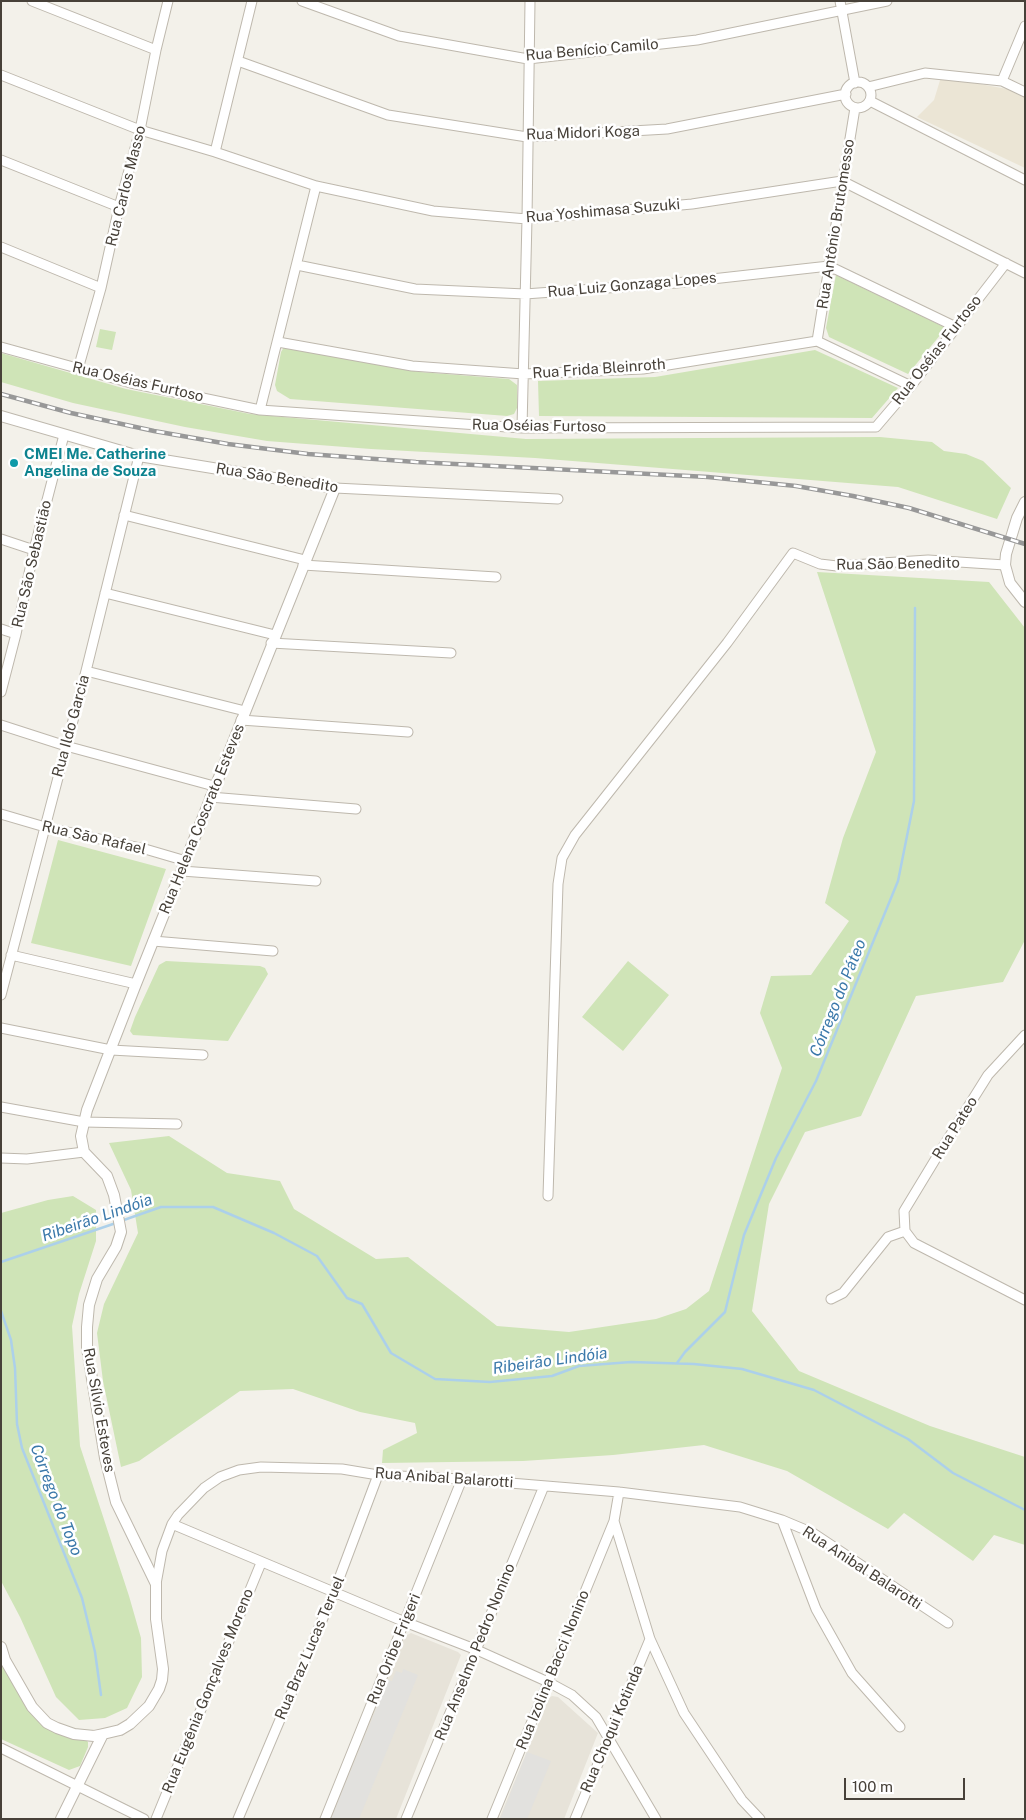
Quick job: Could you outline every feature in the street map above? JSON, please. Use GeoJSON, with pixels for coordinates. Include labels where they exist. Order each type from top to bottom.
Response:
{"type":"FeatureCollection","features":[{"type":"Feature","properties":{"kind":"street"},"geometry":{"type":"LineString","coordinates":[[32,1],[156,50]]}},
{"type":"Feature","properties":{"kind":"street","name":"Rua Carlos Masso"},"geometry":{"type":"LineString","coordinates":[[78,369],[101,288],[119,207],[140,130],[168,1]]}},
{"type":"Feature","properties":{"kind":"street"},"geometry":{"type":"LineString","coordinates":[[215,152],[252,1]]}},
{"type":"Feature","properties":{"kind":"street","name":"Rua Benício Camilo"},"geometry":{"type":"LineString","coordinates":[[302,1],[399,36],[528,59],[698,40],[887,1]]}},
{"type":"Feature","properties":{"kind":"street"},"geometry":{"type":"LineString","coordinates":[[522,428],[530,1]]}},
{"type":"Feature","properties":{"kind":"street"},"geometry":{"type":"LineString","coordinates":[[840,1],[855,83]]}},
{"type":"Feature","properties":{"kind":"street"},"geometry":{"type":"LineString","coordinates":[[1002,80],[1025,26]]}},
{"type":"Feature","properties":{"kind":"street","name":"Rua Midori Koga"},"geometry":{"type":"LineString","coordinates":[[238,60],[388,115],[527,137],[667,129],[846,94]]}},
{"type":"Feature","properties":{"kind":"street"},"geometry":{"type":"LineString","coordinates":[[868,87],[925,73],[1002,80],[1025,92]]}},
{"type":"Feature","properties":{"kind":"street","name":"Rua Yoshimasa Suzuki"},"geometry":{"type":"LineString","coordinates":[[1,75],[140,130],[215,152],[316,186],[433,211],[527,219],[692,204],[842,181]]}},
{"type":"Feature","properties":{"kind":"street"},"geometry":{"type":"LineString","coordinates":[[855,83],[862,83],[868,87],[871,94],[870,101],[864,107],[855,108],[849,104],[846,94],[848,87],[855,83]]}},
{"type":"Feature","properties":{"kind":"street"},"geometry":{"type":"LineString","coordinates":[[870,101],[1025,180]]}},
{"type":"Feature","properties":{"kind":"street","name":"Rua Antônio Brutomesso"},"geometry":{"type":"LineString","coordinates":[[817,341],[855,108]]}},
{"type":"Feature","properties":{"kind":"street"},"geometry":{"type":"LineString","coordinates":[[1,160],[119,207]]}},
{"type":"Feature","properties":{"kind":"street"},"geometry":{"type":"LineString","coordinates":[[842,181],[1025,273]]}},
{"type":"Feature","properties":{"kind":"street"},"geometry":{"type":"LineString","coordinates":[[260,410],[316,186]]}},
{"type":"Feature","properties":{"kind":"street"},"geometry":{"type":"LineString","coordinates":[[1,248],[101,288]]}},
{"type":"Feature","properties":{"kind":"street","name":"Rua Oséias Furtoso"},"geometry":{"type":"LineString","coordinates":[[1,347],[131,383],[260,410],[522,428],[876,427],[1006,263]]}},
{"type":"Feature","properties":{"kind":"street","name":"Rua Luiz Gonzaga Lopes"},"geometry":{"type":"LineString","coordinates":[[297,264],[414,289],[525,294],[676,283],[829,266]]}},
{"type":"Feature","properties":{"kind":"street"},"geometry":{"type":"LineString","coordinates":[[829,266],[956,327]]}},
{"type":"Feature","properties":{"kind":"street"},"geometry":{"type":"LineString","coordinates":[[817,341],[910,386]]}},
{"type":"Feature","properties":{"kind":"street","name":"Rua Frida Bleinroth"},"geometry":{"type":"LineString","coordinates":[[278,342],[412,366],[524,374],[643,369],[817,341]]}},
{"type":"Feature","properties":{"kind":"street","name":"Rua São Benedito"},"geometry":{"type":"LineString","coordinates":[[1,416],[139,456],[335,488],[558,499]]}},
{"type":"Feature","properties":{"kind":"street","name":"Rua São Sebastião"},"geometry":{"type":"LineString","coordinates":[[1,692],[34,550],[64,435]]}},
{"type":"Feature","properties":{"kind":"street","name":"Rua Ildo Garcia"},"geometry":{"type":"LineString","coordinates":[[1,995],[86,671],[139,456]]}},
{"type":"Feature","properties":{"kind":"street","name":"Rua Helena Coscrato Esteves"},"geometry":{"type":"LineString","coordinates":[[84,1152],[81,1136],[84,1122],[111,1050],[214,786],[335,488]]}},
{"type":"Feature","properties":{"kind":"street"},"geometry":{"type":"LineString","coordinates":[[1025,502],[1017,518],[1006,554],[1005,564],[1010,583],[1025,602]]}},
{"type":"Feature","properties":{"kind":"street"},"geometry":{"type":"LineString","coordinates":[[124,515],[304,562],[496,577]]}},
{"type":"Feature","properties":{"kind":"street"},"geometry":{"type":"LineString","coordinates":[[1,539],[34,550]]}},
{"type":"Feature","properties":{"kind":"street","name":"Rua São Benedito"},"geometry":{"type":"LineString","coordinates":[[548,1196],[558,884],[562,858],[575,835],[728,643],[793,553],[820,564],[837,566],[928,560],[1005,564]]}},
{"type":"Feature","properties":{"kind":"street"},"geometry":{"type":"LineString","coordinates":[[105,593],[273,639],[451,653]]}},
{"type":"Feature","properties":{"kind":"street"},"geometry":{"type":"LineString","coordinates":[[1,629],[16,634]]}},
{"type":"Feature","properties":{"kind":"street"},"geometry":{"type":"LineString","coordinates":[[86,671],[243,716],[408,732]]}},
{"type":"Feature","properties":{"kind":"street"},"geometry":{"type":"LineString","coordinates":[[1,725],[66,746],[214,786]]}},
{"type":"Feature","properties":{"kind":"street"},"geometry":{"type":"LineString","coordinates":[[210,797],[356,809]]}},
{"type":"Feature","properties":{"kind":"street","name":"Rua São Rafael"},"geometry":{"type":"LineString","coordinates":[[1,814],[45,827],[145,849],[184,866],[316,881]]}},
{"type":"Feature","properties":{"kind":"street"},"geometry":{"type":"LineString","coordinates":[[153,941],[273,951]]}},
{"type":"Feature","properties":{"kind":"street"},"geometry":{"type":"LineString","coordinates":[[11,955],[136,984]]}},
{"type":"Feature","properties":{"kind":"street"},"geometry":{"type":"LineString","coordinates":[[1,1028],[111,1050],[203,1055]]}},
{"type":"Feature","properties":{"kind":"street","name":"Rua Pateo"},"geometry":{"type":"LineString","coordinates":[[905,1231],[904,1211],[941,1150],[988,1075],[1025,1034]]}},
{"type":"Feature","properties":{"kind":"street"},"geometry":{"type":"LineString","coordinates":[[1,1107],[84,1122],[176,1124]]}},
{"type":"Feature","properties":{"kind":"street"},"geometry":{"type":"LineString","coordinates":[[1,1158],[27,1159],[84,1152]]}},
{"type":"Feature","properties":{"kind":"street","name":"Rua Sílvio Esteves"},"geometry":{"type":"LineString","coordinates":[[84,1152],[107,1176],[114,1195],[121,1232],[116,1247],[97,1279],[89,1305],[87,1327],[87,1348],[105,1458],[116,1502],[156,1584]]}},
{"type":"Feature","properties":{"kind":"street"},"geometry":{"type":"LineString","coordinates":[[831,1300],[843,1293],[888,1237],[905,1231],[914,1243],[1025,1300]]}},
{"type":"Feature","properties":{"kind":"street","name":"Rua Anibal Balarotti"},"geometry":{"type":"LineString","coordinates":[[1,1647],[5,1660],[32,1707],[47,1722],[66,1732],[85,1736],[120,1730],[136,1720],[149,1706],[159,1689],[163,1670],[156,1619],[156,1584],[162,1551],[172,1524],[204,1488],[220,1477],[239,1470],[286,1466],[342,1469],[378,1475],[462,1479],[620,1492],[740,1506],[782,1520],[812,1533],[948,1624]]}},
{"type":"Feature","properties":{"kind":"street","name":"Rua Braz Lucas Teruel"},"geometry":{"type":"LineString","coordinates":[[238,1819],[334,1592],[378,1475]]}},
{"type":"Feature","properties":{"kind":"street","name":"Rua Oribe Frigeri"},"geometry":{"type":"LineString","coordinates":[[325,1819],[462,1479]]}},
{"type":"Feature","properties":{"kind":"street","name":"Rua Anselmo Pedro Nonino"},"geometry":{"type":"LineString","coordinates":[[406,1819],[544,1486]]}},
{"type":"Feature","properties":{"kind":"street","name":"Rua Izolina Bacci Nonino"},"geometry":{"type":"LineString","coordinates":[[492,1819],[614,1521],[620,1492]]}},
{"type":"Feature","properties":{"kind":"street"},"geometry":{"type":"LineString","coordinates":[[782,1520],[816,1609],[852,1673],[900,1728]]}},
{"type":"Feature","properties":{"kind":"street"},"geometry":{"type":"LineString","coordinates":[[614,1521],[650,1639],[684,1713],[742,1800],[760,1819]]}},
{"type":"Feature","properties":{"kind":"street"},"geometry":{"type":"LineString","coordinates":[[172,1524],[261,1563],[477,1650],[572,1695],[596,1717],[656,1819]]}},
{"type":"Feature","properties":{"kind":"street","name":"Rua Eugênia Gonçalves Moreno"},"geometry":{"type":"LineString","coordinates":[[156,1819],[261,1563]]}},
{"type":"Feature","properties":{"kind":"street","name":"Rua Choqui Kotinda"},"geometry":{"type":"LineString","coordinates":[[575,1819],[650,1639]]}},
{"type":"Feature","properties":{"kind":"street"},"geometry":{"type":"LineString","coordinates":[[61,1819],[103,1734]]}},
{"type":"Feature","properties":{"kind":"street"},"geometry":{"type":"LineString","coordinates":[[1,1748],[144,1819]]}},
{"type":"Feature","properties":{"kind":"shaded area"},"geometry":{"type":"Polygon","coordinates":[[[941,77],[1007,89],[1025,98],[1025,168],[917,117],[934,100],[941,77]]]}},
{"type":"Feature","properties":{"kind":"shaded area"},"geometry":{"type":"Polygon","coordinates":[[[411,1633],[458,1652],[461,1655],[396,1819],[330,1819],[402,1642],[405,1636],[411,1633]]]}},
{"type":"Feature","properties":{"kind":"shaded area"},"geometry":{"type":"Polygon","coordinates":[[[403,1669],[418,1675],[359,1819],[331,1819],[388,1680],[392,1681],[396,1671],[402,1673],[403,1669]]]}},
{"type":"Feature","properties":{"kind":"shaded area"},"geometry":{"type":"Polygon","coordinates":[[[552,1696],[558,1697],[598,1733],[564,1819],[499,1819],[549,1698],[552,1696]]]}},
{"type":"Feature","properties":{"kind":"shaded area"},"geometry":{"type":"Polygon","coordinates":[[[527,1752],[551,1761],[527,1819],[500,1819],[527,1752]]]}},
{"type":"Feature","properties":{"kind":"green space"},"geometry":{"type":"Polygon","coordinates":[[[836,275],[946,328],[908,374],[829,337],[826,328],[836,275]]]}},
{"type":"Feature","properties":{"kind":"green space"},"geometry":{"type":"Polygon","coordinates":[[[100,329],[116,332],[112,350],[96,347],[100,329]]]}},
{"type":"Feature","properties":{"kind":"green space"},"geometry":{"type":"Polygon","coordinates":[[[284,347],[420,372],[509,379],[517,385],[517,408],[514,414],[507,416],[290,399],[277,391],[275,385],[281,352],[284,347]]]}},
{"type":"Feature","properties":{"kind":"green space"},"geometry":{"type":"Polygon","coordinates":[[[815,350],[898,388],[872,418],[539,416],[538,381],[655,377],[815,350]]]}},
{"type":"Feature","properties":{"kind":"green space"},"geometry":{"type":"Polygon","coordinates":[[[1,353],[126,389],[250,414],[526,439],[880,437],[932,442],[944,451],[966,454],[983,461],[1011,488],[997,519],[898,487],[535,458],[267,441],[185,427],[73,403],[1,382],[1,353]]]}},
{"type":"Feature","properties":{"kind":"green space"},"geometry":{"type":"Polygon","coordinates":[[[817,572],[989,582],[1025,628],[1025,940],[1003,982],[916,996],[861,1116],[805,1132],[769,1204],[752,1311],[799,1371],[930,1426],[1025,1457],[1025,1545],[994,1535],[973,1561],[904,1513],[888,1529],[787,1471],[704,1445],[613,1455],[523,1461],[382,1463],[383,1450],[417,1433],[415,1423],[360,1412],[293,1389],[240,1391],[139,1461],[121,1467],[103,1381],[97,1333],[104,1304],[138,1233],[131,1190],[109,1143],[169,1136],[227,1173],[280,1181],[294,1209],[376,1259],[408,1257],[497,1326],[569,1332],[656,1319],[686,1309],[709,1291],[782,1068],[760,1013],[771,976],[811,975],[849,921],[825,903],[843,838],[876,752],[817,572]]]}},
{"type":"Feature","properties":{"kind":"green space"},"geometry":{"type":"Polygon","coordinates":[[[58,840],[166,869],[131,966],[31,943],[58,840]]]}},
{"type":"Feature","properties":{"kind":"green space"},"geometry":{"type":"Polygon","coordinates":[[[166,961],[260,966],[265,968],[268,974],[228,1041],[133,1035],[130,1031],[135,1017],[159,965],[166,961]]]}},
{"type":"Feature","properties":{"kind":"green space"},"geometry":{"type":"Polygon","coordinates":[[[628,961],[669,995],[623,1051],[582,1017],[628,961]]]}},
{"type":"Feature","properties":{"kind":"green space"},"geometry":{"type":"Polygon","coordinates":[[[73,1196],[96,1210],[96,1241],[79,1294],[72,1326],[80,1446],[141,1638],[142,1677],[127,1708],[105,1718],[79,1720],[56,1697],[20,1617],[1,1581],[1,1213],[48,1200],[73,1196]]]}},
{"type":"Feature","properties":{"kind":"green space"},"geometry":{"type":"Polygon","coordinates":[[[1,1656],[30,1712],[88,1742],[88,1747],[80,1766],[69,1770],[1,1739],[1,1656]]]}},
{"type":"Feature","properties":{"kind":"waterway","name":"Córrego do Páteo"},"geometry":{"type":"LineString","coordinates":[[677,1363],[685,1352],[725,1312],[744,1235],[776,1158],[816,1081],[898,881],[914,801],[915,608]]}},
{"type":"Feature","properties":{"kind":"waterway","name":"Ribeirão Lindóia"},"geometry":{"type":"LineString","coordinates":[[121,1221],[161,1207],[213,1207],[274,1233],[317,1256],[347,1298],[362,1304],[391,1353],[435,1379],[490,1382],[552,1376],[579,1366],[631,1362],[694,1364],[742,1369],[814,1390],[908,1439],[953,1473],[1025,1510]]}},
{"type":"Feature","properties":{"kind":"waterway","name":"Ribeirão Lindóia"},"geometry":{"type":"LineString","coordinates":[[1,1262],[116,1223]]}},
{"type":"Feature","properties":{"kind":"waterway","name":"Córrego do Topo"},"geometry":{"type":"LineString","coordinates":[[1,1311],[11,1340],[15,1368],[17,1424],[22,1448],[82,1598],[95,1652],[101,1695]]}},
{"type":"Feature","properties":{"kind":"railway"},"geometry":{"type":"LineString","coordinates":[[1,394],[71,413],[154,431],[228,444],[308,454],[416,462],[708,477],[796,486],[909,508],[1025,544]]}},
{"type":"Feature","properties":{"kind":"place","name":"CMEI Me. Catherine Angelina de Souza"},"geometry":{"type":"Point","coordinates":[14,463]}}]}
